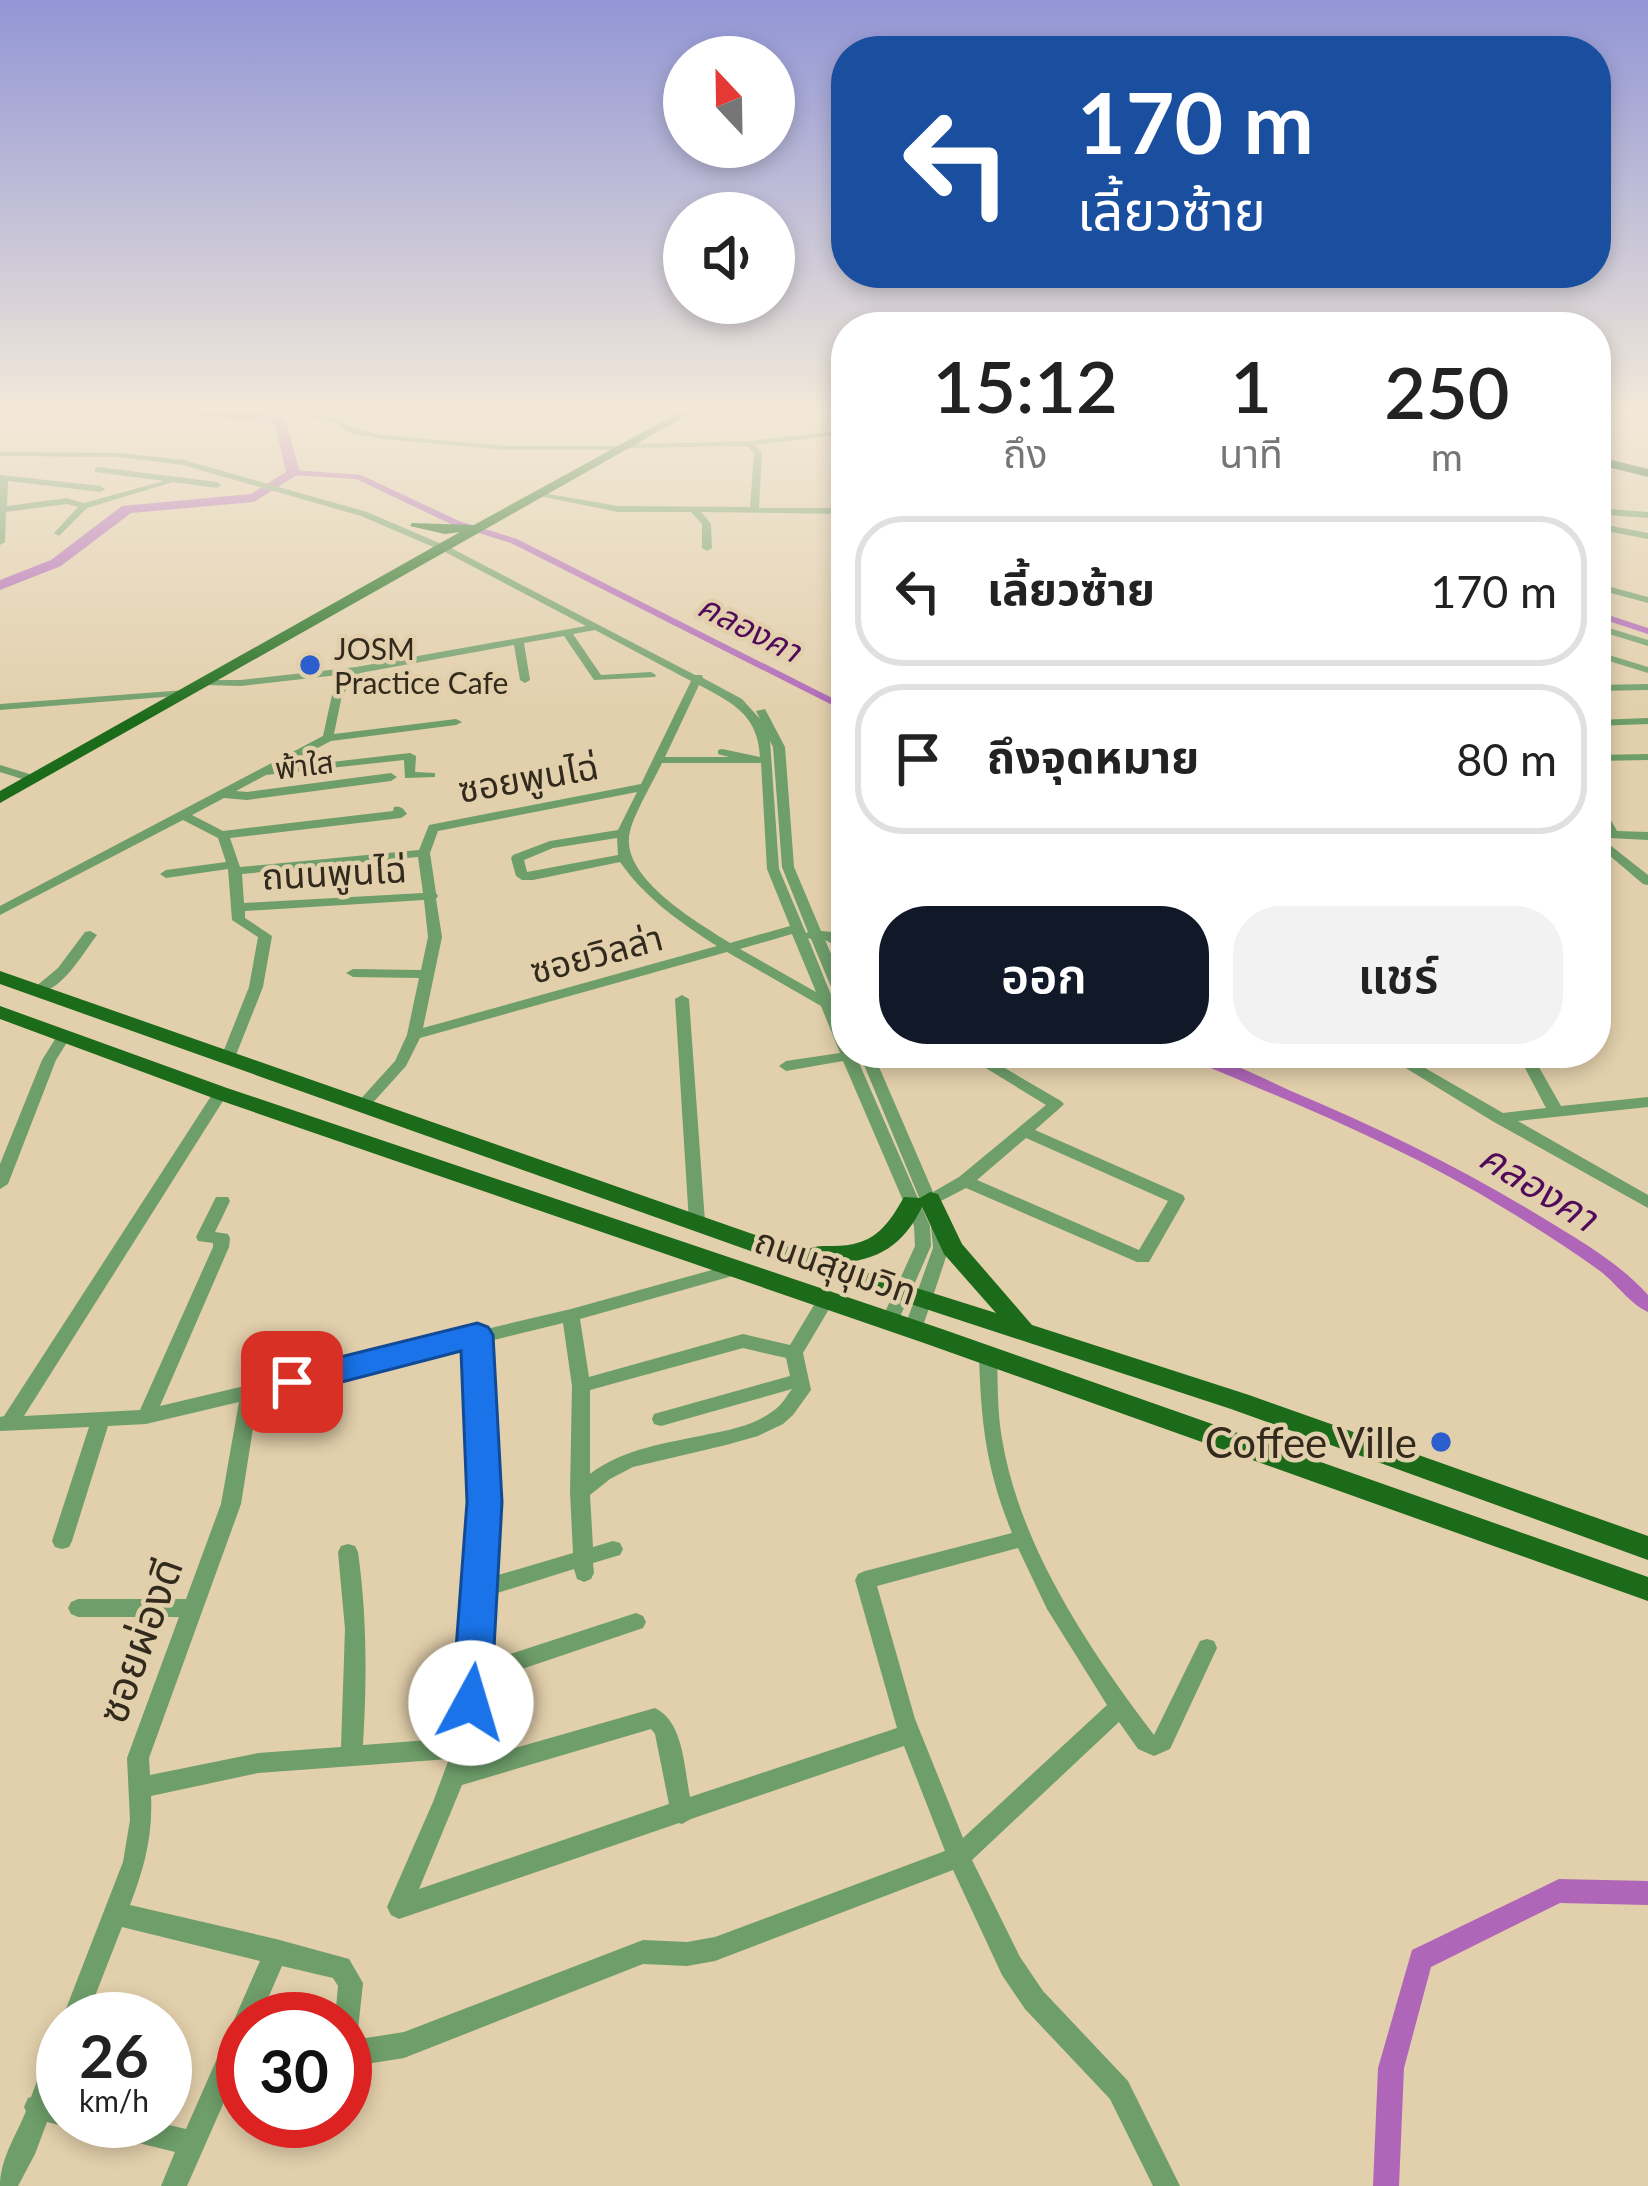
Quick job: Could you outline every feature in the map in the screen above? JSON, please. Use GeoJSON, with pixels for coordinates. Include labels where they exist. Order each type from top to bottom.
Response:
{"type":"FeatureCollection","features":[{"type":"Feature","properties":{"kind":"main road"},"geometry":{"type":"LineString","coordinates":[[368,590],[429,561],[503,515]]}},
{"type":"Feature","properties":{"kind":"main road"},"geometry":{"type":"LineString","coordinates":[[12,789],[504,515]]}},
{"type":"Feature","properties":{"kind":"main road"},"geometry":{"type":"LineString","coordinates":[[416,526],[456,543]]}},
{"type":"Feature","properties":{"kind":"main road","name":"ถนนสุขุมวิท"},"geometry":{"type":"LineString","coordinates":[[0,977],[778,1252],[1258,1408],[1648,1548]]}},
{"type":"Feature","properties":{"kind":"main road","name":"ถนนสุขุมวิท"},"geometry":{"type":"LineString","coordinates":[[0,1012],[220,1093],[902,1325],[1648,1589]]}},
{"type":"Feature","properties":{"kind":"main road"},"geometry":{"type":"LineString","coordinates":[[778,1252],[837,1255],[879,1247],[904,1227],[921,1202],[1002,1309],[1031,1334]]}},
{"type":"Feature","properties":{"kind":"street"},"geometry":{"type":"LineString","coordinates":[[59,533],[76,515]]}},
{"type":"Feature","properties":{"kind":"street"},"geometry":{"type":"LineString","coordinates":[[367,515],[456,543],[722,682],[762,712],[779,747],[788,867],[831,971]]}},
{"type":"Feature","properties":{"kind":"street"},"geometry":{"type":"LineString","coordinates":[[380,515],[416,526]]}},
{"type":"Feature","properties":{"kind":"street"},"geometry":{"type":"LineString","coordinates":[[698,515],[706,524],[707,548]]}},
{"type":"Feature","properties":{"kind":"street"},"geometry":{"type":"LineString","coordinates":[[1611,529],[1648,536]]}},
{"type":"Feature","properties":{"kind":"street"},"geometry":{"type":"LineString","coordinates":[[456,543],[596,626],[698,677],[750,713],[762,730],[773,868],[831,1013]]}},
{"type":"Feature","properties":{"kind":"street"},"geometry":{"type":"LineString","coordinates":[[1611,590],[1648,600]]}},
{"type":"Feature","properties":{"kind":"street"},"geometry":{"type":"LineString","coordinates":[[205,682],[241,683],[356,670],[596,626]]}},
{"type":"Feature","properties":{"kind":"street"},"geometry":{"type":"LineString","coordinates":[[566,632],[598,678],[651,675]]}},
{"type":"Feature","properties":{"kind":"street"},"geometry":{"type":"LineString","coordinates":[[1611,632],[1648,643]]}},
{"type":"Feature","properties":{"kind":"street"},"geometry":{"type":"LineString","coordinates":[[519,641],[526,680]]}},
{"type":"Feature","properties":{"kind":"street"},"geometry":{"type":"LineString","coordinates":[[1611,659],[1648,670]]}},
{"type":"Feature","properties":{"kind":"street"},"geometry":{"type":"LineString","coordinates":[[328,738],[338,695],[356,670]]}},
{"type":"Feature","properties":{"kind":"street"},"geometry":{"type":"LineString","coordinates":[[698,677],[623,833],[625,857],[652,889],[727,948],[826,1003]]}},
{"type":"Feature","properties":{"kind":"street"},"geometry":{"type":"LineString","coordinates":[[1611,688],[1648,688]]}},
{"type":"Feature","properties":{"kind":"street"},"geometry":{"type":"LineString","coordinates":[[0,706],[185,693]]}},
{"type":"Feature","properties":{"kind":"street"},"geometry":{"type":"LineString","coordinates":[[1611,722],[1648,721]]}},
{"type":"Feature","properties":{"kind":"street"},"geometry":{"type":"LineString","coordinates":[[0,911],[328,738],[456,722]]}},
{"type":"Feature","properties":{"kind":"street"},"geometry":{"type":"LineString","coordinates":[[722,752],[761,760]]}},
{"type":"Feature","properties":{"kind":"street"},"geometry":{"type":"LineString","coordinates":[[263,773],[410,756],[409,776],[430,775]]}},
{"type":"Feature","properties":{"kind":"street"},"geometry":{"type":"LineString","coordinates":[[1611,758],[1648,757]]}},
{"type":"Feature","properties":{"kind":"street"},"geometry":{"type":"LineString","coordinates":[[657,760],[761,760]]}},
{"type":"Feature","properties":{"kind":"street"},"geometry":{"type":"LineString","coordinates":[[0,768],[12,789]]}},
{"type":"Feature","properties":{"kind":"street","name":"พ้าใส"},"geometry":{"type":"LineString","coordinates":[[224,794],[247,796],[391,777]]}},
{"type":"Feature","properties":{"kind":"street","name":"ซอยพูนไฉ่"},"geometry":{"type":"LineString","coordinates":[[424,853],[430,832],[441,824],[644,787]]}},
{"type":"Feature","properties":{"kind":"street"},"geometry":{"type":"LineString","coordinates":[[185,816],[220,833],[401,814],[398,810],[293,825]]}},
{"type":"Feature","properties":{"kind":"street"},"geometry":{"type":"LineString","coordinates":[[1611,831],[1648,836]]}},
{"type":"Feature","properties":{"kind":"street"},"geometry":{"type":"LineString","coordinates":[[220,833],[234,868],[241,923],[265,936],[256,987],[229,1055]]}},
{"type":"Feature","properties":{"kind":"street"},"geometry":{"type":"LineString","coordinates":[[623,833],[550,844],[517,857],[522,876],[625,857]]}},
{"type":"Feature","properties":{"kind":"street"},"geometry":{"type":"LineString","coordinates":[[1611,848],[1641,869],[1648,881]]}},
{"type":"Feature","properties":{"kind":"street"},"geometry":{"type":"LineString","coordinates":[[166,874],[424,853],[435,937],[414,1034],[400,1063],[364,1104]]}},
{"type":"Feature","properties":{"kind":"street","name":"ถนนพูนไฉ่"},"geometry":{"type":"LineString","coordinates":[[239,907],[432,896]]}},
{"type":"Feature","properties":{"kind":"street","name":"ซอยวิลล่า"},"geometry":{"type":"LineString","coordinates":[[414,1034],[727,948],[797,932],[815,934]]}},
{"type":"Feature","properties":{"kind":"street"},"geometry":{"type":"LineString","coordinates":[[815,934],[831,937]]}},
{"type":"Feature","properties":{"kind":"street"},"geometry":{"type":"LineString","coordinates":[[39,991],[63,971],[90,935]]}},
{"type":"Feature","properties":{"kind":"street"},"geometry":{"type":"LineString","coordinates":[[353,973],[427,974]]}},
{"type":"Feature","properties":{"kind":"street"},"geometry":{"type":"LineString","coordinates":[[682,1000],[697,1222]]}},
{"type":"Feature","properties":{"kind":"street"},"geometry":{"type":"LineString","coordinates":[[0,1184],[49,1060],[64,1036]]}},
{"type":"Feature","properties":{"kind":"street"},"geometry":{"type":"LineString","coordinates":[[786,1066],[831,1057]]}},
{"type":"Feature","properties":{"kind":"street"},"geometry":{"type":"LineString","coordinates":[[859,1068],[941,1248],[902,1325]]}},
{"type":"Feature","properties":{"kind":"street"},"geometry":{"type":"LineString","coordinates":[[921,1202],[965,1181],[1056,1104],[994,1068]]}},
{"type":"Feature","properties":{"kind":"street"},"geometry":{"type":"LineString","coordinates":[[1414,1068],[1582,1160],[1648,1202]]}},
{"type":"Feature","properties":{"kind":"street"},"geometry":{"type":"LineString","coordinates":[[1532,1068],[1555,1110]]}},
{"type":"Feature","properties":{"kind":"street"},"geometry":{"type":"LineString","coordinates":[[5,1423],[220,1093]]}},
{"type":"Feature","properties":{"kind":"street"},"geometry":{"type":"LineString","coordinates":[[1499,1118],[1648,1102]]}},
{"type":"Feature","properties":{"kind":"street"},"geometry":{"type":"LineString","coordinates":[[965,1181],[1143,1258],[1177,1199],[1024,1131]]}},
{"type":"Feature","properties":{"kind":"street"},"geometry":{"type":"LineString","coordinates":[[146,1417],[221,1247],[222,1238],[204,1237],[222,1201]]}},
{"type":"Feature","properties":{"kind":"street"},"geometry":{"type":"LineString","coordinates":[[5,1423],[146,1417],[571,1315],[736,1269]]}},
{"type":"Feature","properties":{"kind":"street"},"geometry":{"type":"LineString","coordinates":[[580,1492],[601,1472],[638,1454],[779,1418],[802,1390],[794,1353],[826,1299]]}},
{"type":"Feature","properties":{"kind":"street"},"geometry":{"type":"LineString","coordinates":[[571,1315],[581,1386],[584,1565]]}},
{"type":"Feature","properties":{"kind":"street"},"geometry":{"type":"LineString","coordinates":[[477,1335],[484,1502],[475,1675],[463,1748],[399,1907],[910,1733]]}},
{"type":"Feature","properties":{"kind":"street"},"geometry":{"type":"LineString","coordinates":[[581,1386],[743,1341],[794,1353]]}},
{"type":"Feature","properties":{"kind":"street"},"geometry":{"type":"LineString","coordinates":[[988,1355],[993,1443],[1024,1538],[1084,1659],[1146,1742],[1162,1742],[1207,1648]]}},
{"type":"Feature","properties":{"kind":"street"},"geometry":{"type":"LineString","coordinates":[[661,1419],[800,1380]]}},
{"type":"Feature","properties":{"kind":"street","name":"ซอยผ่องดี"},"geometry":{"type":"LineString","coordinates":[[85,1992],[117,1915],[140,1838],[138,1758],[231,1504],[250,1393]]}},
{"type":"Feature","properties":{"kind":"street"},"geometry":{"type":"LineString","coordinates":[[62,1541],[100,1421]]}},
{"type":"Feature","properties":{"kind":"street"},"geometry":{"type":"LineString","coordinates":[[1024,1538],[865,1580],[910,1733],[959,1857],[1021,1984],[1119,2090],[1143,2129],[1167,2186]]}},
{"type":"Feature","properties":{"kind":"street"},"geometry":{"type":"LineString","coordinates":[[482,1589],[584,1565],[613,1549]]}},
{"type":"Feature","properties":{"kind":"street"},"geometry":{"type":"LineString","coordinates":[[348,1552],[355,1597],[357,1676],[351,1756]]}},
{"type":"Feature","properties":{"kind":"street"},"geometry":{"type":"LineString","coordinates":[[78,1608],[192,1608]]}},
{"type":"Feature","properties":{"kind":"street"},"geometry":{"type":"LineString","coordinates":[[475,1675],[636,1622]]}},
{"type":"Feature","properties":{"kind":"street"},"geometry":{"type":"LineString","coordinates":[[117,1915],[276,1951],[345,1972],[352,1989],[348,2040],[357,2051],[378,2049],[439,2032],[643,1952],[697,1953],[771,1931],[959,1857],[1119,1708]]}},
{"type":"Feature","properties":{"kind":"street"},"geometry":{"type":"LineString","coordinates":[[453,1777],[655,1718],[664,1724],[682,1813]]}},
{"type":"Feature","properties":{"kind":"street"},"geometry":{"type":"LineString","coordinates":[[140,1788],[228,1766],[463,1748]]}},
{"type":"Feature","properties":{"kind":"street"},"geometry":{"type":"LineString","coordinates":[[259,1992],[276,1951]]}},
{"type":"Feature","properties":{"kind":"street"},"geometry":{"type":"LineString","coordinates":[[192,2142],[216,2089]]}},
{"type":"Feature","properties":{"kind":"street"},"geometry":{"type":"LineString","coordinates":[[4,2186],[36,2130]]}},
{"type":"Feature","properties":{"kind":"street"},"geometry":{"type":"LineString","coordinates":[[174,2186],[189,2148]]}},
{"type":"Feature","properties":{"kind":"waterway"},"geometry":{"type":"LineString","coordinates":[[0,585],[56,563],[119,515]]}},
{"type":"Feature","properties":{"kind":"waterway","name":"คลองคา"},"geometry":{"type":"LineString","coordinates":[[439,515],[514,541],[831,701]]}},
{"type":"Feature","properties":{"kind":"waterway"},"geometry":{"type":"LineString","coordinates":[[1611,619],[1648,631]]}},
{"type":"Feature","properties":{"kind":"waterway","name":"คลองคา"},"geometry":{"type":"LineString","coordinates":[[1223,1068],[1328,1112],[1466,1179],[1592,1257],[1648,1306]]}},
{"type":"Feature","properties":{"kind":"waterway"},"geometry":{"type":"LineString","coordinates":[[1386,2186],[1391,2068],[1421,1959],[1559,1891],[1648,1893]]}},
{"type":"Feature","properties":{"kind":"place","name":"JOSM Practice Cafe"},"geometry":{"type":"Point","coordinates":[310,665]}},
{"type":"Feature","properties":{"kind":"place","name":"Coffee Ville"},"geometry":{"type":"Point","coordinates":[1441,1442]}},
{"type":"Feature","properties":{"kind":"route"},"geometry":{"type":"LineString","coordinates":[[292,1382],[477,1335],[484,1502],[482,1589],[471,1703]]}}]}
